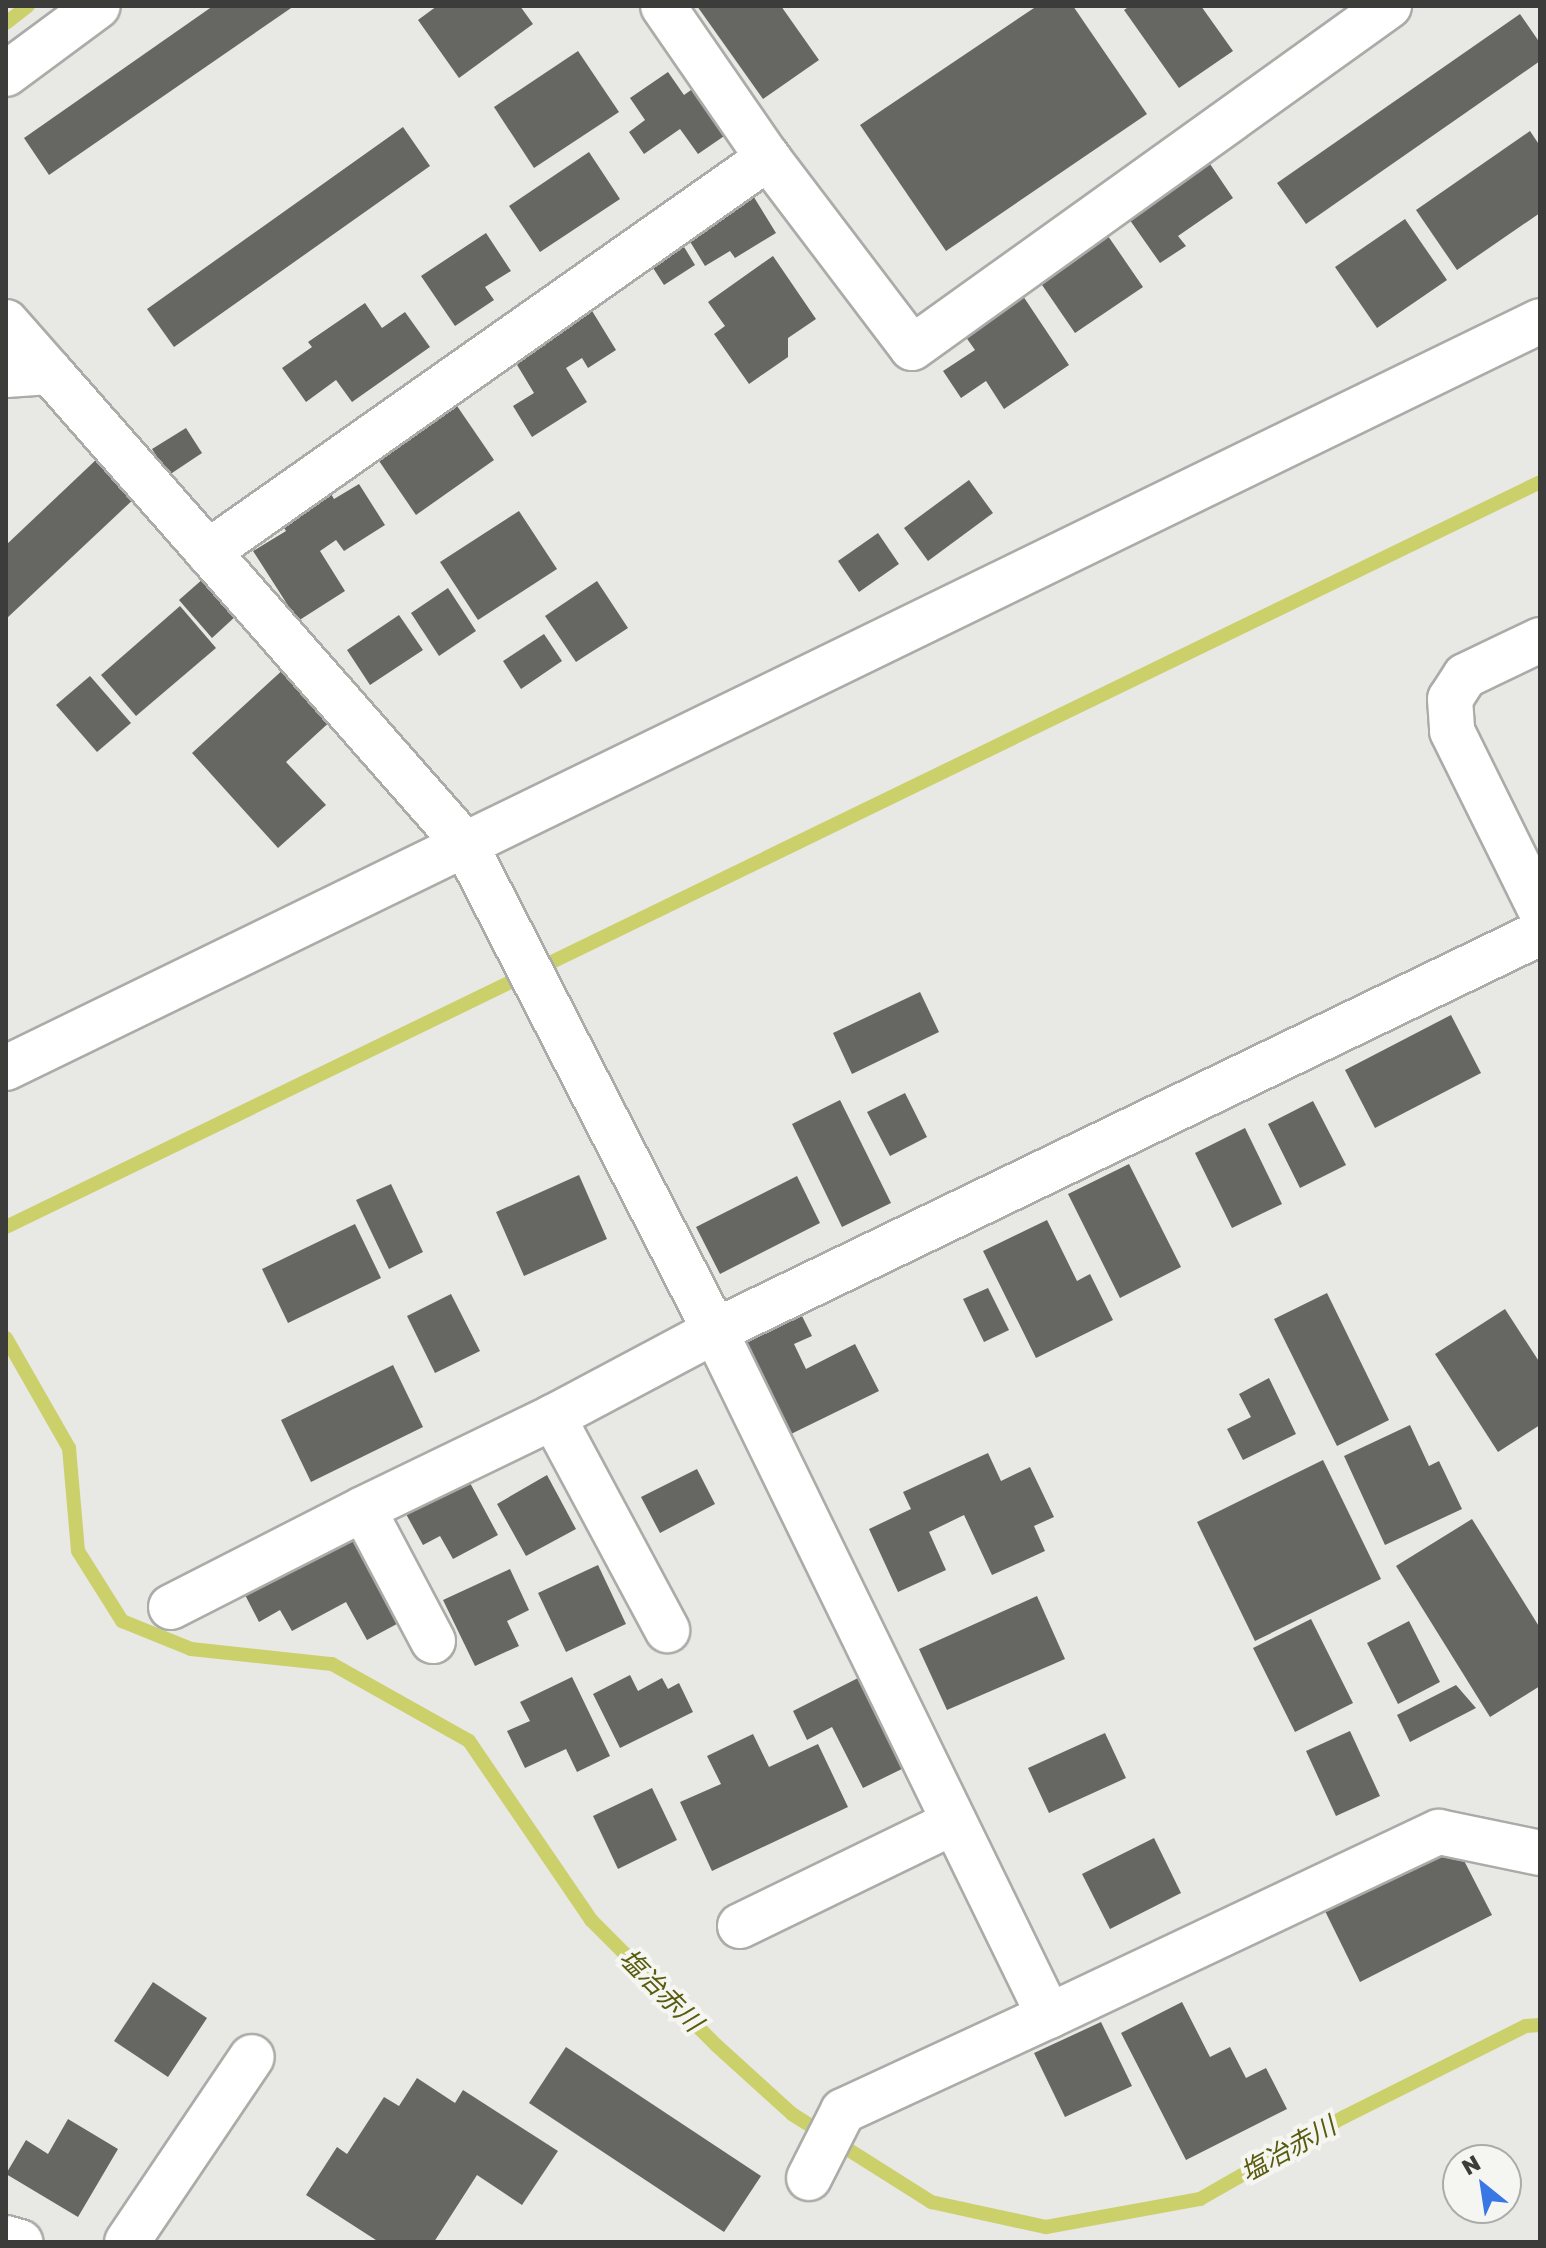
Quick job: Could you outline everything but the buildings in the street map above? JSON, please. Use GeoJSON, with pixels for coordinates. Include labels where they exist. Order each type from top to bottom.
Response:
{"type":"FeatureCollection","features":[{"type":"Feature","properties":{"kind":"street"},"geometry":{"type":"LineString","coordinates":[[6,74],[98,6]]}},
{"type":"Feature","properties":{"kind":"street"},"geometry":{"type":"LineString","coordinates":[[663,6],[768,158],[912,348],[1389,6]]}},
{"type":"Feature","properties":{"kind":"street"},"geometry":{"type":"LineString","coordinates":[[208,552],[768,158]]}},
{"type":"Feature","properties":{"kind":"street"},"geometry":{"type":"LineString","coordinates":[[6,1068],[1540,321]]}},
{"type":"Feature","properties":{"kind":"street"},"geometry":{"type":"LineString","coordinates":[[6,322],[465,844],[715,1331],[1049,2016]]}},
{"type":"Feature","properties":{"kind":"street"},"geometry":{"type":"LineString","coordinates":[[6,375],[50,372]]}},
{"type":"Feature","properties":{"kind":"street"},"geometry":{"type":"LineString","coordinates":[[1540,640],[1465,676],[1450,699],[1452,731],[1540,909]]}},
{"type":"Feature","properties":{"kind":"street"},"geometry":{"type":"LineString","coordinates":[[171,1607],[553,1417],[715,1331],[1540,933]]}},
{"type":"Feature","properties":{"kind":"street"},"geometry":{"type":"LineString","coordinates":[[553,1417],[667,1630]]}},
{"type":"Feature","properties":{"kind":"street"},"geometry":{"type":"LineString","coordinates":[[363,1509],[433,1641]]}},
{"type":"Feature","properties":{"kind":"street"},"geometry":{"type":"LineString","coordinates":[[740,1926],[954,1822]]}},
{"type":"Feature","properties":{"kind":"street"},"geometry":{"type":"LineString","coordinates":[[809,2178],[843,2111],[1439,1832],[1540,1853]]}},
{"type":"Feature","properties":{"kind":"street"},"geometry":{"type":"LineString","coordinates":[[127,2242],[252,2057]]}},
{"type":"Feature","properties":{"kind":"street"},"geometry":{"type":"LineString","coordinates":[[6,2238],[20,2242]]}},
{"type":"Feature","properties":{"kind":"waterway"},"geometry":{"type":"LineString","coordinates":[[6,23],[28,6]]}},
{"type":"Feature","properties":{"kind":"waterway"},"geometry":{"type":"LineString","coordinates":[[6,1227],[1540,482]]}},
{"type":"Feature","properties":{"kind":"waterway","name":"塩冶赤川"},"geometry":{"type":"LineString","coordinates":[[6,1338],[69,1448],[78,1551],[122,1621],[191,1649],[332,1664],[469,1741],[591,1920],[716,2045],[792,2114],[931,2202],[1046,2227],[1200,2199],[1344,2117],[1526,2026],[1540,2025]]}}]}
